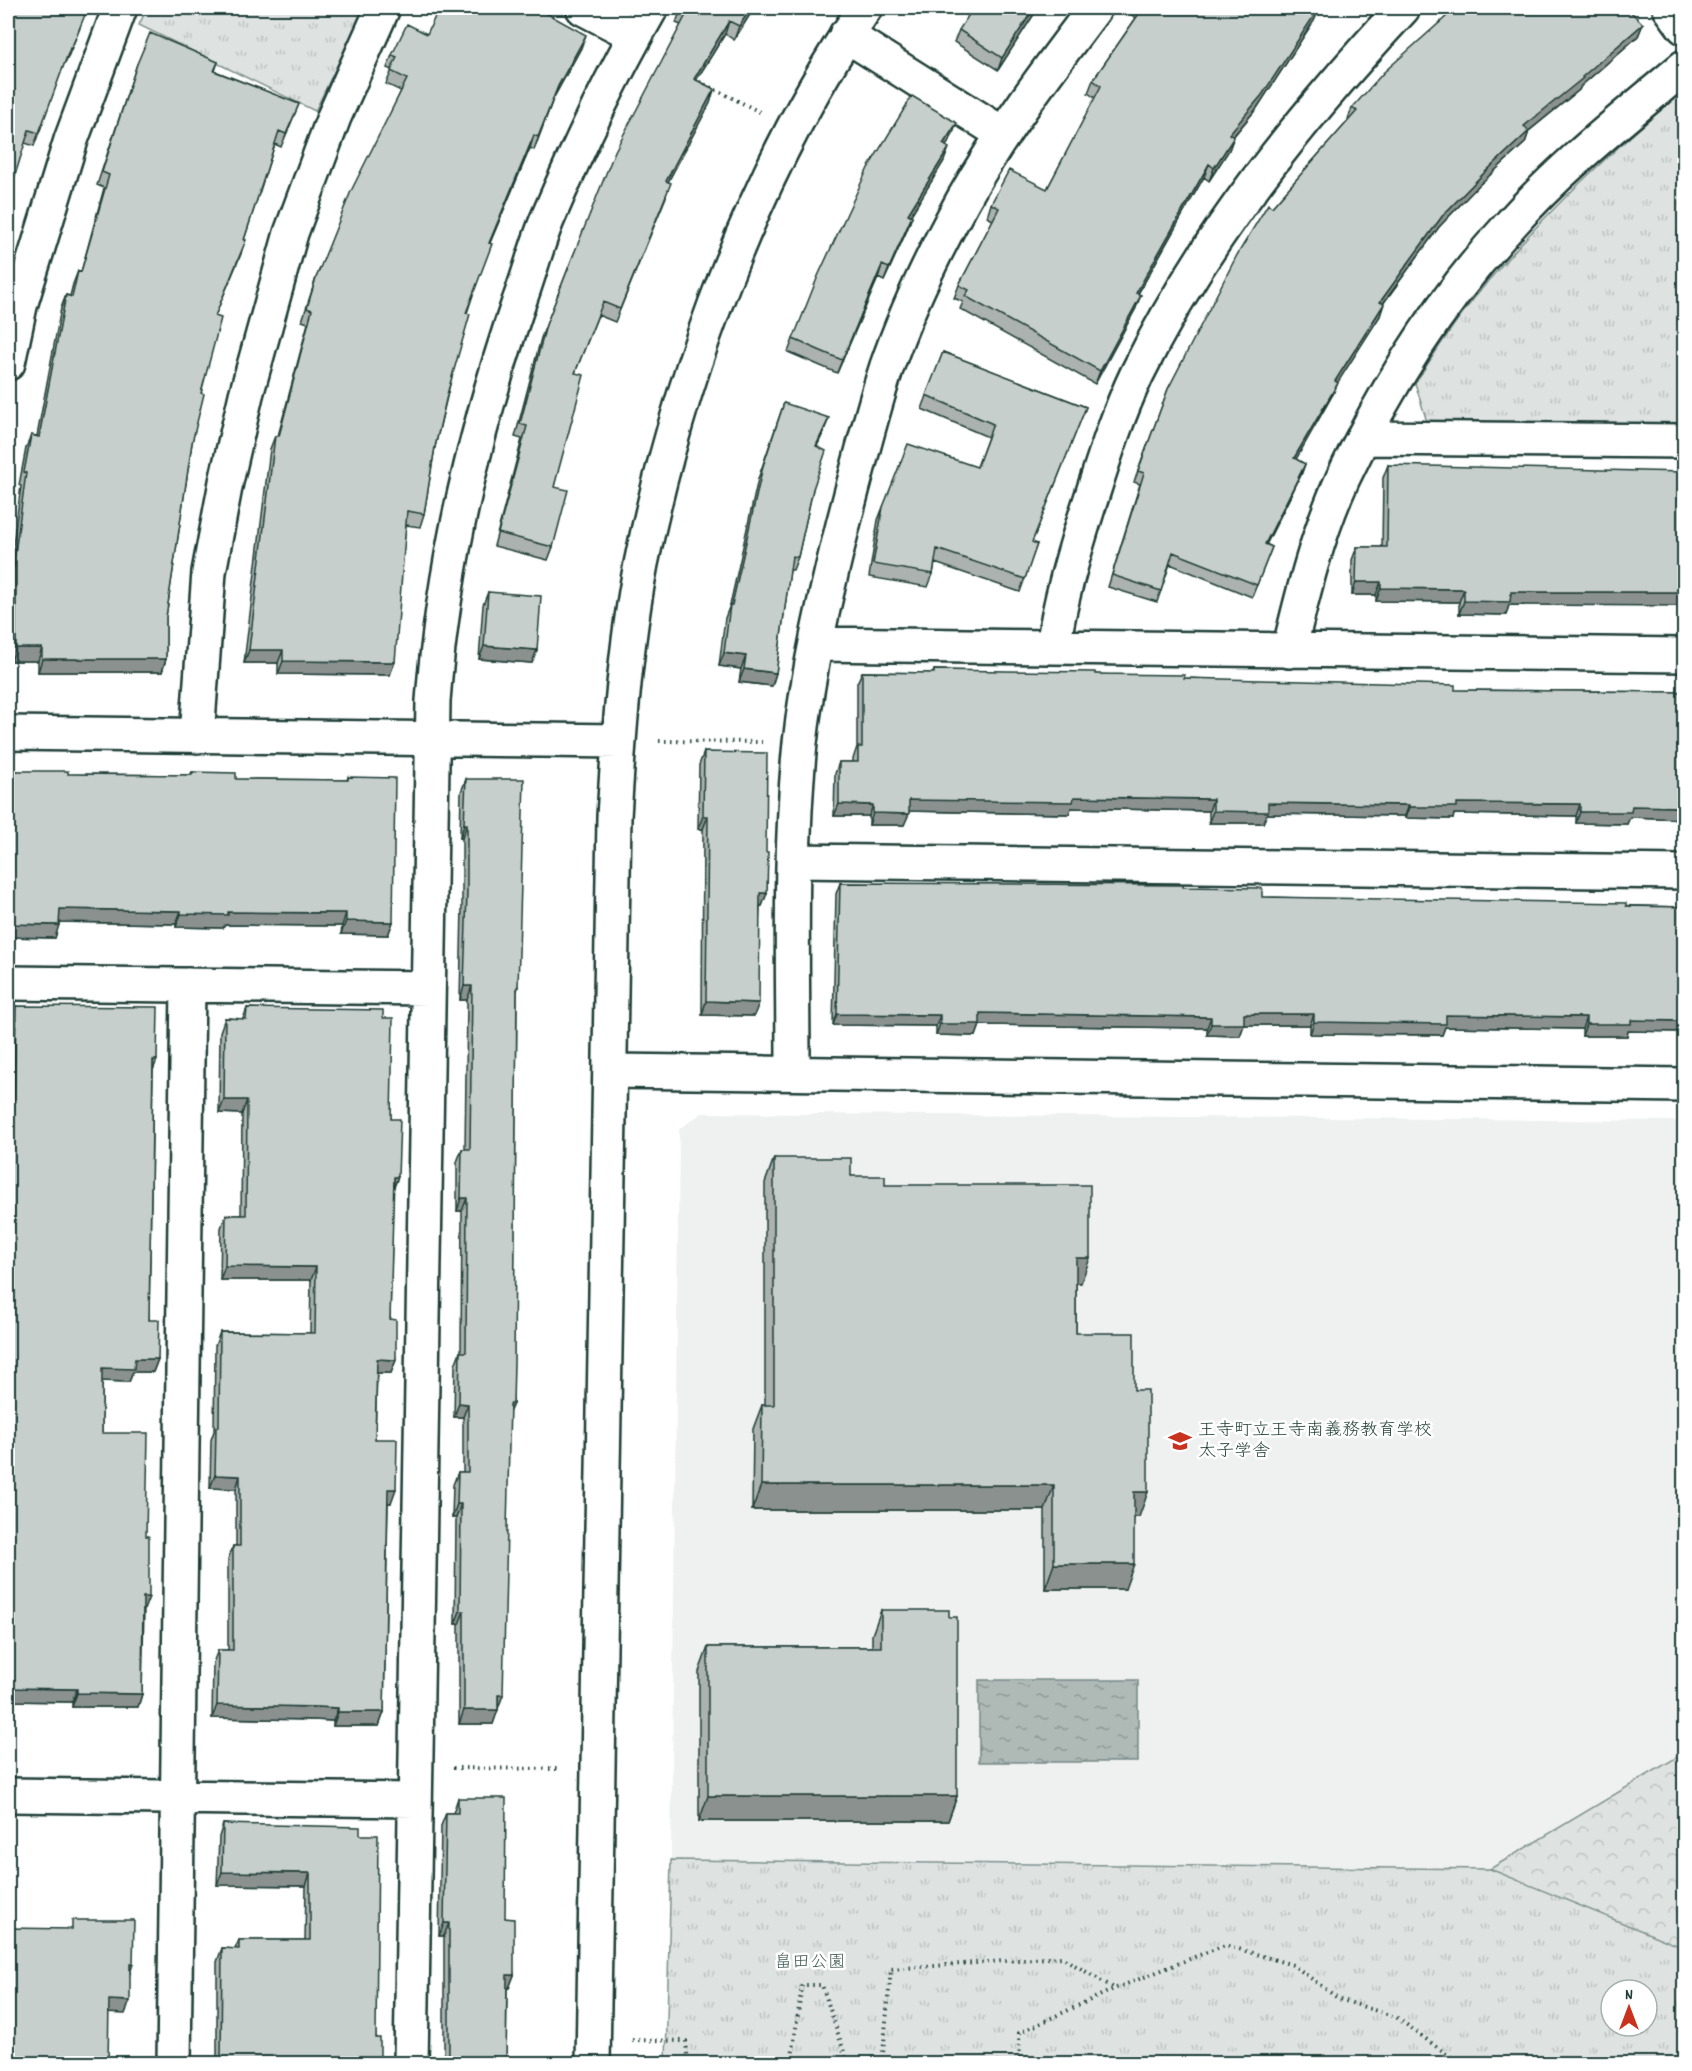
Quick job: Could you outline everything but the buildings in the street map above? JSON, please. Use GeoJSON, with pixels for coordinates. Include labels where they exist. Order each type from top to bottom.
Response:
{"type":"FeatureCollection","features":[{"type":"Feature","properties":{"kind":"street"},"geometry":{"type":"LineString","coordinates":[[8,363],[20,306],[22,251],[71,140],[120,8]]}},
{"type":"Feature","properties":{"kind":"street"},"geometry":{"type":"LineString","coordinates":[[197,736],[209,572],[246,395],[291,233],[334,117],[383,8]]}},
{"type":"Feature","properties":{"kind":"street"},"geometry":{"type":"LineString","coordinates":[[583,8],[635,35]]}},
{"type":"Feature","properties":{"kind":"street"},"geometry":{"type":"LineString","coordinates":[[411,2064],[432,739],[436,658],[444,595],[469,469],[500,359],[546,222],[608,84],[651,8]]}},
{"type":"Feature","properties":{"kind":"street"},"geometry":{"type":"LineString","coordinates":[[593,2051],[614,817],[628,652],[641,566],[663,470],[692,368],[723,283],[793,128],[846,35],[865,8]]}},
{"type":"Feature","properties":{"kind":"street"},"geometry":{"type":"LineString","coordinates":[[793,1073],[794,861],[800,742],[816,644],[861,455],[888,364],[929,267],[963,200],[1003,134],[1095,8]]}},
{"type":"Feature","properties":{"kind":"street"},"geometry":{"type":"LineString","coordinates":[[1053,647],[1064,587],[1107,450],[1137,375],[1214,242],[1258,180],[1357,57],[1403,8]]}},
{"type":"Feature","properties":{"kind":"street"},"geometry":{"type":"LineString","coordinates":[[1670,8],[1684,27]]}},
{"type":"Feature","properties":{"kind":"street"},"geometry":{"type":"LineString","coordinates":[[846,35],[1003,134]]}},
{"type":"Feature","properties":{"kind":"street"},"geometry":{"type":"LineString","coordinates":[[1289,651],[1305,587],[1343,479],[1399,375],[1434,319],[1503,232],[1558,175],[1684,66]]}},
{"type":"Feature","properties":{"kind":"street"},"geometry":{"type":"LineString","coordinates":[[1365,438],[1684,441]]}},
{"type":"Feature","properties":{"kind":"street"},"geometry":{"type":"LineString","coordinates":[[816,644],[1684,656]]}},
{"type":"Feature","properties":{"kind":"street"},"geometry":{"type":"LineString","coordinates":[[8,733],[619,741]]}},
{"type":"Feature","properties":{"kind":"street"},"geometry":{"type":"LineString","coordinates":[[794,861],[1684,872]]}},
{"type":"Feature","properties":{"kind":"street"},"geometry":{"type":"LineString","coordinates":[[8,983],[428,988]]}},
{"type":"Feature","properties":{"kind":"street"},"geometry":{"type":"LineString","coordinates":[[174,2064],[188,985]]}},
{"type":"Feature","properties":{"kind":"street"},"geometry":{"type":"LineString","coordinates":[[611,1071],[1684,1085]]}},
{"type":"Feature","properties":{"kind":"street"},"geometry":{"type":"LineString","coordinates":[[8,1795],[416,1800]]}},
{"type":"Feature","properties":{"kind":"path"},"geometry":{"type":"LineString","coordinates":[[691,77],[793,128]]}},
{"type":"Feature","properties":{"kind":"path"},"geometry":{"type":"LineString","coordinates":[[619,741],[752,742]]}},
{"type":"Feature","properties":{"kind":"path"},"geometry":{"type":"LineString","coordinates":[[416,1767],[599,1770]]}},
{"type":"Feature","properties":{"kind":"path"},"geometry":{"type":"LineString","coordinates":[[1020,2064],[1019,2033],[1114,1989],[1225,1945],[1293,1965],[1339,1999],[1396,2017],[1460,2064]]}},
{"type":"Feature","properties":{"kind":"path"},"geometry":{"type":"LineString","coordinates":[[882,2064],[891,1970],[1061,1957],[1114,1989]]}},
{"type":"Feature","properties":{"kind":"path"},"geometry":{"type":"LineString","coordinates":[[790,2064],[802,1985],[822,1985],[848,2064]]}},
{"type":"Feature","properties":{"kind":"path"},"geometry":{"type":"LineString","coordinates":[[593,2051],[686,2040],[688,2064]]}},
{"type":"Feature","properties":{"kind":"shaded area","name":"王寺町立王寺南義務教育学校 太子学舎"},"geometry":{"type":"Polygon","coordinates":[[[702,1113],[1684,1121],[1684,1753],[1490,1869],[671,1860],[679,1129],[702,1113]]]}},
{"type":"Feature","properties":{"kind":"green space"},"geometry":{"type":"Polygon","coordinates":[[[147,8],[365,8],[315,111],[139,25],[147,8]]]}},
{"type":"Feature","properties":{"kind":"green space"},"geometry":{"type":"Polygon","coordinates":[[[1681,93],[1684,94],[1684,426],[1427,422],[1415,383],[1462,314],[1486,283],[1538,225],[1593,170],[1681,93]]]}},
{"type":"Feature","properties":{"kind":"green space"},"geometry":{"type":"Polygon","coordinates":[[[1684,1753],[1684,1965],[1490,1869],[1684,1753]]]}},
{"type":"Feature","properties":{"kind":"green space","name":"畠田公園"},"geometry":{"type":"Polygon","coordinates":[[[671,1860],[1490,1869],[1684,1948],[1684,2063],[666,2063],[671,1860]]]}},
{"type":"Feature","properties":{"kind":"water"},"geometry":{"type":"Polygon","coordinates":[[[979,1680],[1138,1680],[1138,1762],[979,1762],[979,1680]]]}},
{"type":"Feature","properties":{"kind":"place","name":"王寺町立王寺南義務教育学校 太子学舎"},"geometry":{"type":"Point","coordinates":[1180,1441]}}]}
